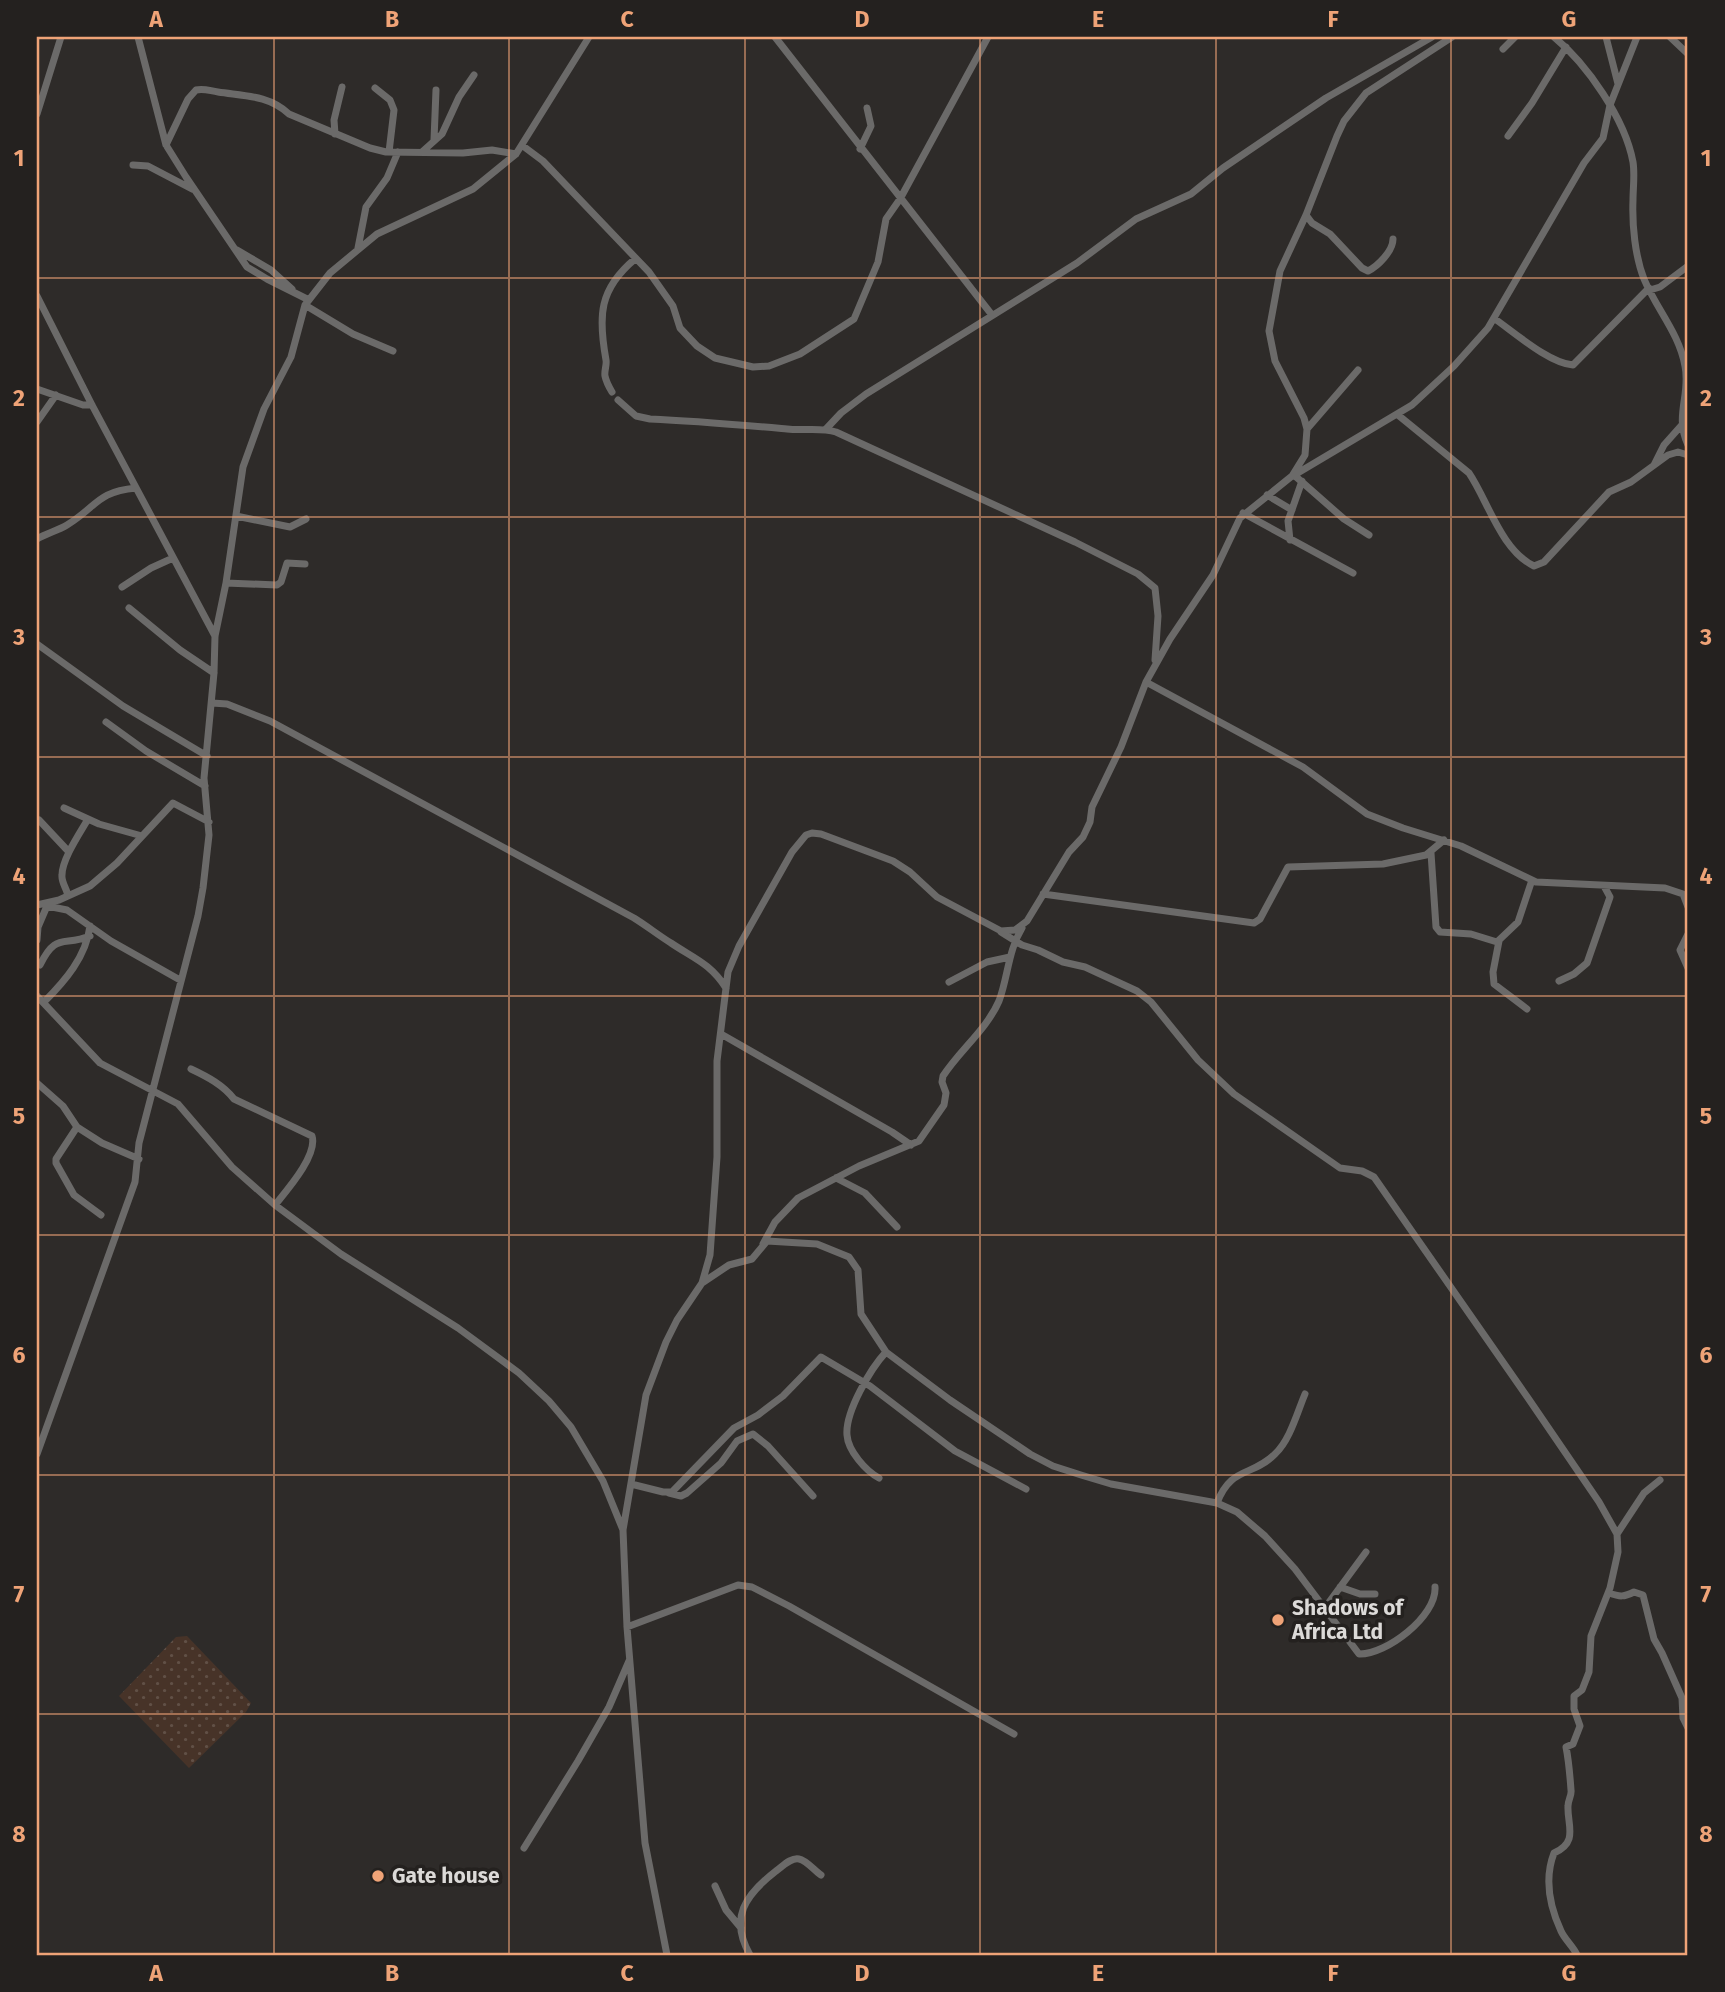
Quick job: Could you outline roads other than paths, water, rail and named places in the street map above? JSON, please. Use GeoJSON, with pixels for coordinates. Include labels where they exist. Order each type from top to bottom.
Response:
{"type":"FeatureCollection","features":[{"type":"Feature","properties":{"kind":"street"},"geometry":{"type":"LineString","coordinates":[[37,114],[61,37]]}},
{"type":"Feature","properties":{"kind":"street"},"geometry":{"type":"LineString","coordinates":[[138,37],[166,145],[247,267],[295,292],[354,334],[393,351]]}},
{"type":"Feature","properties":{"kind":"street"},"geometry":{"type":"LineString","coordinates":[[37,1454],[135,1182],[139,1143],[204,888],[209,822],[205,786],[215,636],[246,455],[271,393],[291,357],[307,302],[330,273],[358,248],[385,230],[473,189],[516,154],[589,37]]}},
{"type":"Feature","properties":{"kind":"street"},"geometry":{"type":"LineString","coordinates":[[775,37],[992,315]]}},
{"type":"Feature","properties":{"kind":"street"},"geometry":{"type":"LineString","coordinates":[[523,146],[543,160],[649,272],[676,313],[680,328],[697,346],[710,356],[723,361],[763,367],[800,354],[856,316],[878,262],[886,219],[900,200],[988,37]]}},
{"type":"Feature","properties":{"kind":"street"},"geometry":{"type":"LineString","coordinates":[[826,429],[841,413],[866,394],[1077,263],[1136,219],[1191,194],[1232,162],[1326,98],[1432,37]]}},
{"type":"Feature","properties":{"kind":"street"},"geometry":{"type":"LineString","coordinates":[[1293,476],[1305,455],[1307,429],[1300,409],[1275,361],[1269,331],[1280,271],[1306,215],[1337,136],[1351,111],[1366,93],[1451,37]]}},
{"type":"Feature","properties":{"kind":"street"},"geometry":{"type":"LineString","coordinates":[[1503,49],[1515,37]]}},
{"type":"Feature","properties":{"kind":"street"},"geometry":{"type":"LineString","coordinates":[[1554,37],[1566,47],[1610,105],[1633,162],[1635,239],[1644,279],[1681,347],[1687,372],[1681,425],[1688,445]]}},
{"type":"Feature","properties":{"kind":"street"},"geometry":{"type":"LineString","coordinates":[[1606,37],[1618,85]]}},
{"type":"Feature","properties":{"kind":"street"},"geometry":{"type":"LineString","coordinates":[[702,1283],[729,1265],[752,1259],[770,1229],[798,1199],[859,1166],[911,1145],[923,1136],[944,1105],[946,1093],[942,1079],[998,1003],[1014,942],[1069,852],[1083,838],[1092,807],[1124,740],[1155,664],[1213,575],[1244,513],[1293,476],[1398,415],[1429,391],[1468,351],[1494,319],[1584,163],[1604,138],[1610,105],[1637,37]]}},
{"type":"Feature","properties":{"kind":"street"},"geometry":{"type":"LineString","coordinates":[[1670,37],[1688,54]]}},
{"type":"Feature","properties":{"kind":"street"},"geometry":{"type":"LineString","coordinates":[[1508,136],[1566,47]]}},
{"type":"Feature","properties":{"kind":"street"},"geometry":{"type":"LineString","coordinates":[[424,151],[445,128],[459,97],[474,75]]}},
{"type":"Feature","properties":{"kind":"street"},"geometry":{"type":"LineString","coordinates":[[335,134],[334,120],[342,87]]}},
{"type":"Feature","properties":{"kind":"street"},"geometry":{"type":"LineString","coordinates":[[375,88],[390,100],[394,110],[389,152]]}},
{"type":"Feature","properties":{"kind":"street"},"geometry":{"type":"LineString","coordinates":[[166,145],[188,99],[198,89],[237,93],[266,100],[289,114],[335,134],[370,148],[389,152],[471,153],[492,150],[516,154]]}},
{"type":"Feature","properties":{"kind":"street"},"geometry":{"type":"LineString","coordinates":[[434,141],[436,90]]}},
{"type":"Feature","properties":{"kind":"street"},"geometry":{"type":"LineString","coordinates":[[860,149],[871,127],[867,108]]}},
{"type":"Feature","properties":{"kind":"street"},"geometry":{"type":"LineString","coordinates":[[358,248],[366,207],[387,178],[398,152]]}},
{"type":"Feature","properties":{"kind":"street"},"geometry":{"type":"LineString","coordinates":[[133,165],[148,166],[196,191]]}},
{"type":"Feature","properties":{"kind":"street"},"geometry":{"type":"LineString","coordinates":[[1306,215],[1368,271],[1379,263],[1392,246],[1393,239]]}},
{"type":"Feature","properties":{"kind":"street"},"geometry":{"type":"LineString","coordinates":[[612,392],[605,376],[607,363],[603,349],[603,304],[614,279],[635,259]]}},
{"type":"Feature","properties":{"kind":"street"},"geometry":{"type":"LineString","coordinates":[[1494,319],[1546,354],[1573,365],[1650,289],[1660,287],[1688,266]]}},
{"type":"Feature","properties":{"kind":"street"},"geometry":{"type":"LineString","coordinates":[[37,296],[215,636]]}},
{"type":"Feature","properties":{"kind":"street"},"geometry":{"type":"LineString","coordinates":[[1307,429],[1358,370]]}},
{"type":"Feature","properties":{"kind":"street"},"geometry":{"type":"LineString","coordinates":[[37,389],[83,405],[92,405]]}},
{"type":"Feature","properties":{"kind":"street"},"geometry":{"type":"LineString","coordinates":[[37,422],[55,396]]}},
{"type":"Feature","properties":{"kind":"street"},"geometry":{"type":"LineString","coordinates":[[618,400],[636,416],[650,419],[734,423],[787,429],[826,429],[848,436],[1138,574],[1155,588],[1157,597],[1155,664]]}},
{"type":"Feature","properties":{"kind":"street"},"geometry":{"type":"LineString","coordinates":[[1398,415],[1469,473],[1493,520],[1519,554],[1534,566],[1544,562],[1609,492],[1631,482],[1674,453],[1688,455]]}},
{"type":"Feature","properties":{"kind":"street"},"geometry":{"type":"LineString","coordinates":[[1654,466],[1664,445],[1688,418]]}},
{"type":"Feature","properties":{"kind":"street"},"geometry":{"type":"LineString","coordinates":[[1293,476],[1344,519],[1369,535]]}},
{"type":"Feature","properties":{"kind":"street"},"geometry":{"type":"LineString","coordinates":[[1290,540],[1288,521],[1302,481]]}},
{"type":"Feature","properties":{"kind":"street"},"geometry":{"type":"LineString","coordinates":[[37,539],[48,531],[70,523],[111,491],[136,488]]}},
{"type":"Feature","properties":{"kind":"street"},"geometry":{"type":"LineString","coordinates":[[1267,495],[1292,510]]}},
{"type":"Feature","properties":{"kind":"street"},"geometry":{"type":"LineString","coordinates":[[1244,513],[1353,573]]}},
{"type":"Feature","properties":{"kind":"street"},"geometry":{"type":"LineString","coordinates":[[236,516],[290,527],[306,519]]}},
{"type":"Feature","properties":{"kind":"street"},"geometry":{"type":"LineString","coordinates":[[122,587],[151,568],[173,558]]}},
{"type":"Feature","properties":{"kind":"street"},"geometry":{"type":"LineString","coordinates":[[226,583],[277,585],[281,582],[286,563],[305,564]]}},
{"type":"Feature","properties":{"kind":"street"},"geometry":{"type":"LineString","coordinates":[[129,608],[180,650],[214,673]]}},
{"type":"Feature","properties":{"kind":"street"},"geometry":{"type":"LineString","coordinates":[[37,644],[123,706],[207,756]]}},
{"type":"Feature","properties":{"kind":"street"},"geometry":{"type":"LineString","coordinates":[[1146,682],[1303,767],[1367,814],[1468,848],[1541,883],[1665,888],[1683,894],[1688,907]]}},
{"type":"Feature","properties":{"kind":"street"},"geometry":{"type":"LineString","coordinates":[[212,703],[227,704],[270,721],[634,918],[704,962],[726,988]]}},
{"type":"Feature","properties":{"kind":"street"},"geometry":{"type":"LineString","coordinates":[[106,722],[146,751],[205,786]]}},
{"type":"Feature","properties":{"kind":"street"},"geometry":{"type":"LineString","coordinates":[[40,905],[90,886],[117,863],[173,803],[209,822]]}},
{"type":"Feature","properties":{"kind":"street"},"geometry":{"type":"LineString","coordinates":[[64,808],[88,819],[142,836]]}},
{"type":"Feature","properties":{"kind":"street"},"geometry":{"type":"LineString","coordinates":[[68,896],[61,876],[69,852],[88,819]]}},
{"type":"Feature","properties":{"kind":"street"},"geometry":{"type":"LineString","coordinates":[[39,820],[69,852]]}},
{"type":"Feature","properties":{"kind":"street"},"geometry":{"type":"LineString","coordinates":[[667,1955],[645,1843],[629,1660],[623,1530],[646,1395],[677,1320],[702,1283],[709,1255],[716,1168],[717,1061],[729,968],[792,852],[802,838],[812,833],[830,836],[886,858],[910,872],[943,901],[1001,931],[1014,942],[1063,962],[1085,967],[1137,990],[1151,1002],[1198,1060],[1234,1094],[1340,1168],[1362,1171],[1374,1177],[1599,1502],[1617,1534],[1618,1552],[1609,1592],[1591,1636],[1588,1672],[1582,1690],[1574,1696],[1573,1709],[1578,1715],[1580,1726],[1573,1744],[1566,1746],[1571,1772],[1568,1780],[1571,1789],[1568,1806],[1570,1836],[1561,1850],[1554,1853],[1549,1870],[1552,1905],[1562,1935],[1577,1955]]}},
{"type":"Feature","properties":{"kind":"street"},"geometry":{"type":"LineString","coordinates":[[1043,894],[1254,923],[1260,919],[1288,867],[1374,866],[1431,853],[1444,840]]}},
{"type":"Feature","properties":{"kind":"street"},"geometry":{"type":"LineString","coordinates":[[1431,853],[1437,930],[1471,934],[1494,943],[1499,941],[1518,922],[1532,880]]}},
{"type":"Feature","properties":{"kind":"street"},"geometry":{"type":"LineString","coordinates":[[1559,981],[1574,974],[1588,961],[1610,897],[1604,886]]}},
{"type":"Feature","properties":{"kind":"street"},"geometry":{"type":"LineString","coordinates":[[40,905],[62,908],[92,931],[180,980]]}},
{"type":"Feature","properties":{"kind":"street"},"geometry":{"type":"LineString","coordinates":[[37,940],[40,905]]}},
{"type":"Feature","properties":{"kind":"street"},"geometry":{"type":"LineString","coordinates":[[1001,931],[1011,931],[1024,925]]}},
{"type":"Feature","properties":{"kind":"street"},"geometry":{"type":"LineString","coordinates":[[40,965],[54,944],[92,931]]}},
{"type":"Feature","properties":{"kind":"street"},"geometry":{"type":"LineString","coordinates":[[92,931],[75,967],[40,999],[96,1059],[152,1088],[185,1111],[232,1167],[275,1205],[341,1254],[468,1335],[519,1373],[550,1401],[571,1427],[596,1468],[623,1530]]}},
{"type":"Feature","properties":{"kind":"street"},"geometry":{"type":"LineString","coordinates":[[1688,934],[1679,950],[1688,968]]}},
{"type":"Feature","properties":{"kind":"street"},"geometry":{"type":"LineString","coordinates":[[1499,941],[1493,972],[1494,984],[1527,1009]]}},
{"type":"Feature","properties":{"kind":"street"},"geometry":{"type":"LineString","coordinates":[[949,982],[987,962],[1010,957]]}},
{"type":"Feature","properties":{"kind":"street"},"geometry":{"type":"LineString","coordinates":[[721,1034],[911,1145]]}},
{"type":"Feature","properties":{"kind":"street"},"geometry":{"type":"LineString","coordinates":[[191,1069],[213,1080],[230,1092],[234,1099],[312,1136],[313,1147],[294,1180],[275,1205]]}},
{"type":"Feature","properties":{"kind":"street"},"geometry":{"type":"LineString","coordinates":[[37,1083],[63,1106],[77,1126],[102,1143],[139,1160]]}},
{"type":"Feature","properties":{"kind":"street"},"geometry":{"type":"LineString","coordinates":[[77,1126],[56,1163],[74,1195],[101,1215]]}},
{"type":"Feature","properties":{"kind":"street"},"geometry":{"type":"LineString","coordinates":[[836,1178],[865,1193],[897,1227]]}},
{"type":"Feature","properties":{"kind":"street"},"geometry":{"type":"LineString","coordinates":[[762,1244],[772,1240],[787,1244],[817,1244],[849,1257],[858,1270],[861,1314],[886,1352],[993,1430],[1053,1466],[1111,1483],[1217,1503],[1237,1512],[1265,1536],[1295,1569],[1356,1652],[1363,1654],[1388,1644],[1417,1624],[1434,1602],[1435,1587]]}},
{"type":"Feature","properties":{"kind":"street"},"geometry":{"type":"LineString","coordinates":[[879,1478],[862,1464],[847,1438],[852,1410],[864,1383],[886,1352]]}},
{"type":"Feature","properties":{"kind":"street"},"geometry":{"type":"LineString","coordinates":[[668,1493],[686,1479],[734,1428],[758,1415],[783,1396],[819,1358],[864,1383],[955,1451],[1026,1489]]}},
{"type":"Feature","properties":{"kind":"street"},"geometry":{"type":"LineString","coordinates":[[1217,1503],[1230,1480],[1264,1463],[1278,1451],[1305,1394]]}},
{"type":"Feature","properties":{"kind":"street"},"geometry":{"type":"LineString","coordinates":[[631,1484],[677,1496],[687,1493],[717,1467],[737,1441],[753,1434],[768,1446],[813,1496]]}},
{"type":"Feature","properties":{"kind":"street"},"geometry":{"type":"LineString","coordinates":[[1617,1534],[1644,1493],[1660,1480]]}},
{"type":"Feature","properties":{"kind":"street"},"geometry":{"type":"LineString","coordinates":[[1324,1609],[1366,1552]]}},
{"type":"Feature","properties":{"kind":"street"},"geometry":{"type":"LineString","coordinates":[[627,1627],[738,1585],[747,1585],[798,1611],[1014,1734]]}},
{"type":"Feature","properties":{"kind":"street"},"geometry":{"type":"LineString","coordinates":[[1340,1587],[1360,1594],[1375,1594]]}},
{"type":"Feature","properties":{"kind":"street"},"geometry":{"type":"LineString","coordinates":[[1609,1592],[1620,1597],[1627,1597],[1634,1592],[1643,1595],[1650,1628],[1680,1693],[1683,1718],[1688,1728]]}},
{"type":"Feature","properties":{"kind":"street"},"geometry":{"type":"LineString","coordinates":[[524,1848],[578,1761],[608,1707],[629,1660]]}},
{"type":"Feature","properties":{"kind":"street"},"geometry":{"type":"LineString","coordinates":[[750,1955],[741,1929],[743,1907],[747,1898],[787,1863],[802,1859],[821,1875]]}},
{"type":"Feature","properties":{"kind":"street"},"geometry":{"type":"LineString","coordinates":[[715,1886],[726,1910],[741,1929]]}},
{"type":"Feature","properties":{"kind":"place","name":"Shadows of Africa Ltd"},"geometry":{"type":"Point","coordinates":[1278,1620]}},
{"type":"Feature","properties":{"kind":"place","name":"Gate house"},"geometry":{"type":"Point","coordinates":[378,1876]}}]}
